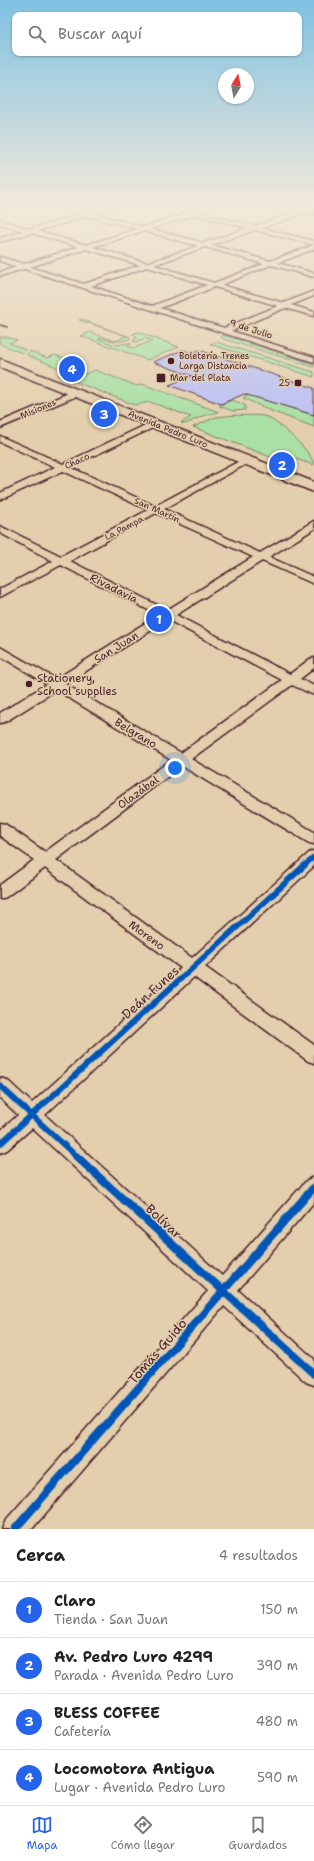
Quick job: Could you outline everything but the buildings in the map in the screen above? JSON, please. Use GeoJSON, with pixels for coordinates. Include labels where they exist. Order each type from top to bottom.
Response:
{"type":"FeatureCollection","features":[{"type":"Feature","properties":{"kind":"main road","name":"Avenida Pedro Luro"},"geometry":{"type":"LineString","coordinates":[[1,364],[314,487]]}},
{"type":"Feature","properties":{"kind":"street","name":"9 de Julio"},"geometry":{"type":"LineString","coordinates":[[64,279],[314,360]]}},
{"type":"Feature","properties":{"kind":"street"},"geometry":{"type":"LineString","coordinates":[[84,286],[104,279]]}},
{"type":"Feature","properties":{"kind":"street"},"geometry":{"type":"LineString","coordinates":[[196,279],[314,314]]}},
{"type":"Feature","properties":{"kind":"street"},"geometry":{"type":"LineString","coordinates":[[153,308],[230,279]]}},
{"type":"Feature","properties":{"kind":"street"},"geometry":{"type":"LineString","coordinates":[[224,331],[314,293]]}},
{"type":"Feature","properties":{"kind":"street"},"geometry":{"type":"LineString","coordinates":[[304,356],[314,352]]}},
{"type":"Feature","properties":{"kind":"street","name":"Misiones"},"geometry":{"type":"LineString","coordinates":[[0,424],[76,393]]}},
{"type":"Feature","properties":{"kind":"street","name":"Chaco"},"geometry":{"type":"LineString","coordinates":[[0,497],[154,424]]}},
{"type":"Feature","properties":{"kind":"street","name":"San Martín"},"geometry":{"type":"LineString","coordinates":[[0,439],[314,581]]}},
{"type":"Feature","properties":{"kind":"street","name":"La Pampa"},"geometry":{"type":"LineString","coordinates":[[0,594],[247,460]]}},
{"type":"Feature","properties":{"kind":"street","name":"San Juan"},"geometry":{"type":"LineString","coordinates":[[0,720],[314,524]]}},
{"type":"Feature","properties":{"kind":"street","name":"Rivadavia"},"geometry":{"type":"LineString","coordinates":[[0,529],[314,692]]}},
{"type":"Feature","properties":{"kind":"street","name":"Belgrano"},"geometry":{"type":"LineString","coordinates":[[0,651],[314,840]]}},
{"type":"Feature","properties":{"kind":"street","name":"Olazábal"},"geometry":{"type":"LineString","coordinates":[[0,893],[314,662]]}},
{"type":"Feature","properties":{"kind":"street","name":"Moreno"},"geometry":{"type":"LineString","coordinates":[[0,828],[314,1055]]}},
{"type":"Feature","properties":{"kind":"street","name":"Deán Funes"},"geometry":{"type":"LineString","coordinates":[[0,1144],[314,857]]}},
{"type":"Feature","properties":{"kind":"street","name":"Bolívar"},"geometry":{"type":"LineString","coordinates":[[0,1086],[314,1374]]}},
{"type":"Feature","properties":{"kind":"street","name":"Tomás Guido"},"geometry":{"type":"LineString","coordinates":[[16,1529],[314,1187]]}},
{"type":"Feature","properties":{"kind":"green space"},"geometry":{"type":"Polygon","coordinates":[[[81,319],[130,337],[129,339],[115,341],[127,336],[79,320],[81,319]]]}},
{"type":"Feature","properties":{"kind":"green space"},"geometry":{"type":"Polygon","coordinates":[[[90,332],[115,341],[102,338],[98,339],[115,345],[129,343],[131,344],[127,346],[134,348],[152,341],[145,338],[136,342],[133,341],[137,338],[133,334],[138,332],[179,347],[147,360],[81,336],[90,332]]]}},
{"type":"Feature","properties":{"kind":"green space"},"geometry":{"type":"Polygon","coordinates":[[[223,335],[314,364],[314,367],[224,339],[221,337],[223,335]]]}},
{"type":"Feature","properties":{"kind":"green space"},"geometry":{"type":"Polygon","coordinates":[[[0,337],[7,337],[17,340],[9,343],[26,350],[22,353],[0,344],[0,337]]]}},
{"type":"Feature","properties":{"kind":"green space"},"geometry":{"type":"Polygon","coordinates":[[[216,342],[314,372],[314,377],[210,344],[216,342]]]}},
{"type":"Feature","properties":{"kind":"green space"},"geometry":{"type":"Polygon","coordinates":[[[30,351],[47,358],[55,355],[85,366],[80,368],[82,370],[78,372],[85,374],[95,370],[137,386],[142,384],[219,412],[205,415],[185,424],[181,423],[191,417],[150,402],[135,405],[58,375],[62,371],[61,369],[27,355],[30,351]]]}},
{"type":"Feature","properties":{"kind":"green space"},"geometry":{"type":"Polygon","coordinates":[[[249,395],[314,415],[314,427],[274,412],[243,398],[249,395]]]}},
{"type":"Feature","properties":{"kind":"green space"},"geometry":{"type":"Polygon","coordinates":[[[232,400],[245,405],[245,410],[233,411],[219,406],[232,400]]]}},
{"type":"Feature","properties":{"kind":"green space"},"geometry":{"type":"Polygon","coordinates":[[[236,415],[260,416],[267,417],[272,420],[302,445],[312,459],[314,465],[287,456],[278,460],[193,427],[216,417],[236,415]]]}},
{"type":"Feature","properties":{"kind":"railway"},"geometry":{"type":"LineString","coordinates":[[0,325],[7,327]]}},
{"type":"Feature","properties":{"kind":"cycle path"},"geometry":{"type":"LineString","coordinates":[[0,1144],[314,857]]}},
{"type":"Feature","properties":{"kind":"cycle path"},"geometry":{"type":"LineString","coordinates":[[0,1086],[314,1374]]}},
{"type":"Feature","properties":{"kind":"cycle path"},"geometry":{"type":"LineString","coordinates":[[15,1529],[314,1187]]}},
{"type":"Feature","properties":{"kind":"place","name":"Boletería Trenes Larga Distancia"},"geometry":{"type":"Point","coordinates":[171,361]}},
{"type":"Feature","properties":{"kind":"place","name":"Locomotora Antigua"},"geometry":{"type":"Point","coordinates":[72,369]}},
{"type":"Feature","properties":{"kind":"place","name":"Mar del Plata"},"geometry":{"type":"Point","coordinates":[161,378]}},
{"type":"Feature","properties":{"kind":"place","name":"25"},"geometry":{"type":"Point","coordinates":[298,383]}},
{"type":"Feature","properties":{"kind":"place","name":"BLESS COFFEE"},"geometry":{"type":"Point","coordinates":[104,414]}},
{"type":"Feature","properties":{"kind":"place","name":"Av. Pedro Luro 4299"},"geometry":{"type":"Point","coordinates":[282,465]}},
{"type":"Feature","properties":{"kind":"place","name":"Claro"},"geometry":{"type":"Point","coordinates":[159,619]}},
{"type":"Feature","properties":{"kind":"place","name":"Stationery, School supplies"},"geometry":{"type":"Point","coordinates":[29,684]}}]}
